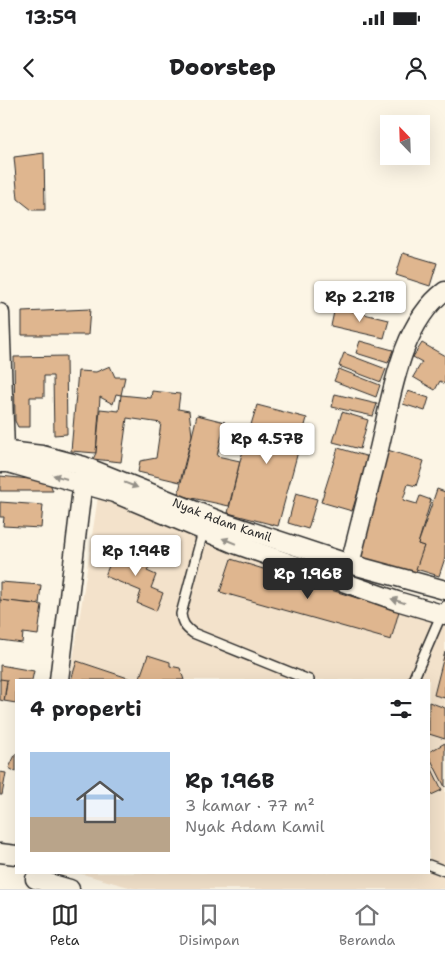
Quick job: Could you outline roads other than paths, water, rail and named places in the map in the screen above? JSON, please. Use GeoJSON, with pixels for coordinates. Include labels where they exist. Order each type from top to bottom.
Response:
{"type":"FeatureCollection","features":[{"type":"Feature","properties":{"kind":"street"},"geometry":{"type":"LineString","coordinates":[[350,564],[406,347],[428,307],[445,291]]}},
{"type":"Feature","properties":{"kind":"street"},"geometry":{"type":"LineString","coordinates":[[0,313],[3,456]]}},
{"type":"Feature","properties":{"kind":"street","name":"Nyak Adam Kamil"},"geometry":{"type":"LineString","coordinates":[[3,456],[42,454],[83,475],[207,524],[445,590]]}},
{"type":"Feature","properties":{"kind":"street"},"geometry":{"type":"LineString","coordinates":[[59,679],[83,475]]}},
{"type":"Feature","properties":{"kind":"street"},"geometry":{"type":"LineString","coordinates":[[207,524],[235,544],[397,601],[444,611]]}},
{"type":"Feature","properties":{"kind":"street"},"geometry":{"type":"LineString","coordinates":[[0,853],[15,855]]}},
{"type":"Feature","properties":{"kind":"street"},"geometry":{"type":"LineString","coordinates":[[35,880],[70,889]]}},
{"type":"Feature","properties":{"kind":"lane"},"geometry":{"type":"LineString","coordinates":[[207,524],[181,614],[186,628],[193,633],[307,679]]}},
{"type":"Feature","properties":{"kind":"lane"},"geometry":{"type":"LineString","coordinates":[[413,679],[444,611]]}},
{"type":"Feature","properties":{"kind":"lane"},"geometry":{"type":"LineString","coordinates":[[430,865],[445,871]]}}]}
